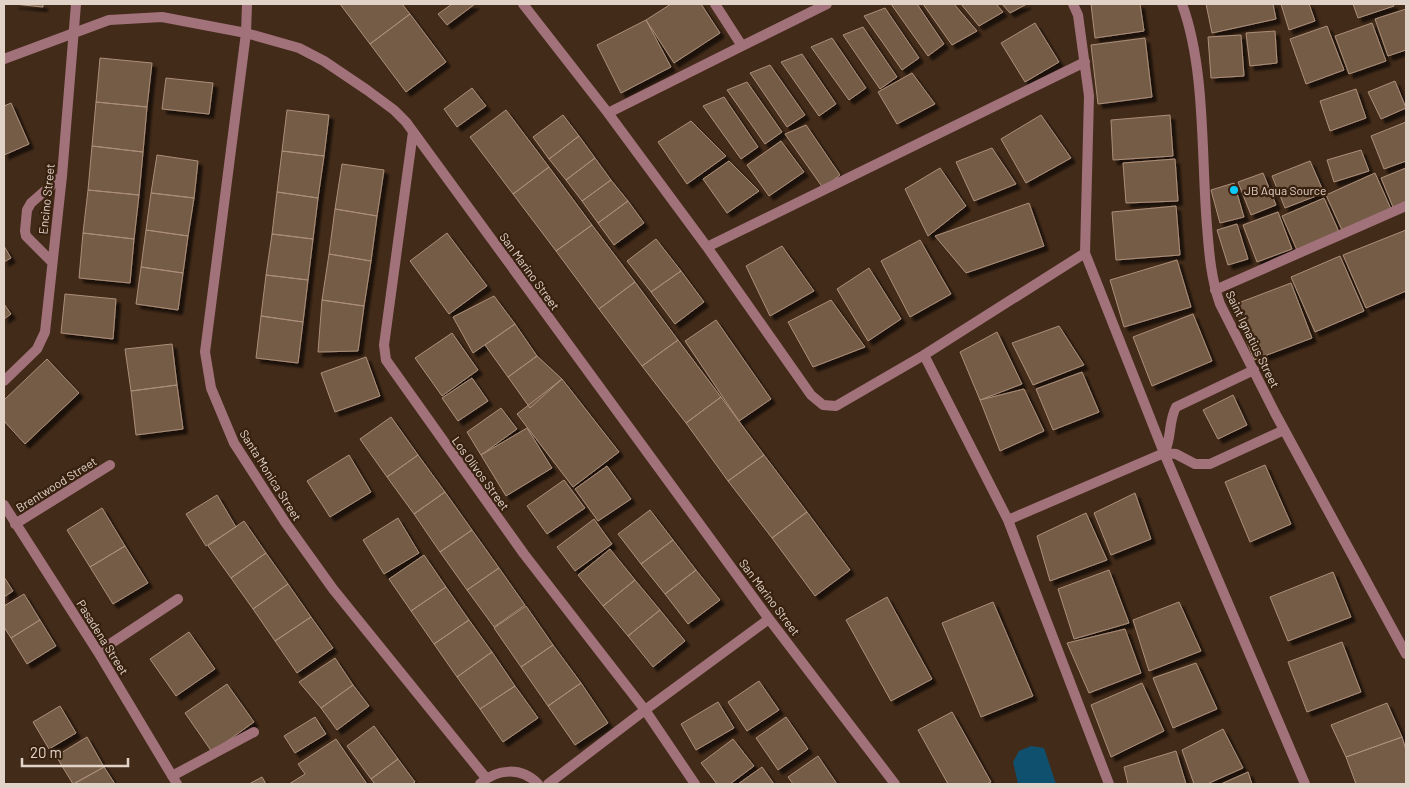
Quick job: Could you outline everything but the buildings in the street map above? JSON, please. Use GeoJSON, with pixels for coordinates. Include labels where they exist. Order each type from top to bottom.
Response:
{"type":"FeatureCollection","features":[{"type":"Feature","properties":{"kind":"street","name":"Encino Street"},"geometry":{"type":"LineString","coordinates":[[4,381],[38,349],[45,332],[62,176],[76,4]]}},
{"type":"Feature","properties":{"kind":"street","name":"Santa Monica Street"},"geometry":{"type":"LineString","coordinates":[[247,4],[246,33],[205,352],[211,388],[234,443],[285,522],[332,589],[483,781]]}},
{"type":"Feature","properties":{"kind":"street"},"geometry":{"type":"LineString","coordinates":[[523,4],[608,113],[707,247],[811,395],[823,405],[836,406],[924,355],[1085,254]]}},
{"type":"Feature","properties":{"kind":"street"},"geometry":{"type":"LineString","coordinates":[[715,4],[742,46]]}},
{"type":"Feature","properties":{"kind":"street"},"geometry":{"type":"LineString","coordinates":[[608,113],[827,4]]}},
{"type":"Feature","properties":{"kind":"street"},"geometry":{"type":"LineString","coordinates":[[1073,4],[1078,15],[1089,96],[1085,254],[1164,453],[1304,784]]}},
{"type":"Feature","properties":{"kind":"street","name":"Saint Ignatius Street"},"geometry":{"type":"LineString","coordinates":[[1182,4],[1192,40],[1196,66],[1203,184],[1215,290],[1220,304],[1284,430],[1406,654]]}},
{"type":"Feature","properties":{"kind":"street","name":"San Marino Street"},"geometry":{"type":"LineString","coordinates":[[4,59],[108,20],[162,17],[246,33],[300,48],[324,61],[368,90],[394,110],[413,132],[770,618],[895,784]]}},
{"type":"Feature","properties":{"kind":"street"},"geometry":{"type":"LineString","coordinates":[[707,247],[1085,62]]}},
{"type":"Feature","properties":{"kind":"street","name":"Los Olivos Street"},"geometry":{"type":"LineString","coordinates":[[413,132],[384,345],[386,360],[524,554],[645,710],[695,784]]}},
{"type":"Feature","properties":{"kind":"street"},"geometry":{"type":"LineString","coordinates":[[52,262],[26,236],[24,230],[27,210],[31,203],[62,176]]}},
{"type":"Feature","properties":{"kind":"street"},"geometry":{"type":"LineString","coordinates":[[1215,290],[1406,206]]}},
{"type":"Feature","properties":{"kind":"street"},"geometry":{"type":"LineString","coordinates":[[924,355],[1008,520],[1109,784]]}},
{"type":"Feature","properties":{"kind":"street"},"geometry":{"type":"LineString","coordinates":[[1164,453],[1169,445],[1171,415],[1176,407],[1254,370]]}},
{"type":"Feature","properties":{"kind":"street"},"geometry":{"type":"LineString","coordinates":[[1008,520],[1164,453],[1176,454],[1196,464],[1210,464],[1284,430]]}},
{"type":"Feature","properties":{"kind":"street","name":"Brentwood Street"},"geometry":{"type":"LineString","coordinates":[[15,524],[110,465]]}},
{"type":"Feature","properties":{"kind":"street","name":"Pasadena Street"},"geometry":{"type":"LineString","coordinates":[[4,506],[98,652],[174,780]]}},
{"type":"Feature","properties":{"kind":"street"},"geometry":{"type":"LineString","coordinates":[[98,652],[178,599]]}},
{"type":"Feature","properties":{"kind":"street"},"geometry":{"type":"LineString","coordinates":[[548,784],[770,618]]}},
{"type":"Feature","properties":{"kind":"street"},"geometry":{"type":"LineString","coordinates":[[174,780],[254,732]]}},
{"type":"Feature","properties":{"kind":"street"},"geometry":{"type":"LineString","coordinates":[[483,781],[498,772],[510,771],[523,773],[538,784]]}},
{"type":"Feature","properties":{"kind":"water"},"geometry":{"type":"Polygon","coordinates":[[[1031,746],[1044,748],[1056,784],[1018,784],[1013,762],[1019,751],[1031,746]]]}},
{"type":"Feature","properties":{"kind":"place","name":"JB Aqua Source"},"geometry":{"type":"Point","coordinates":[1234,190]}}]}
